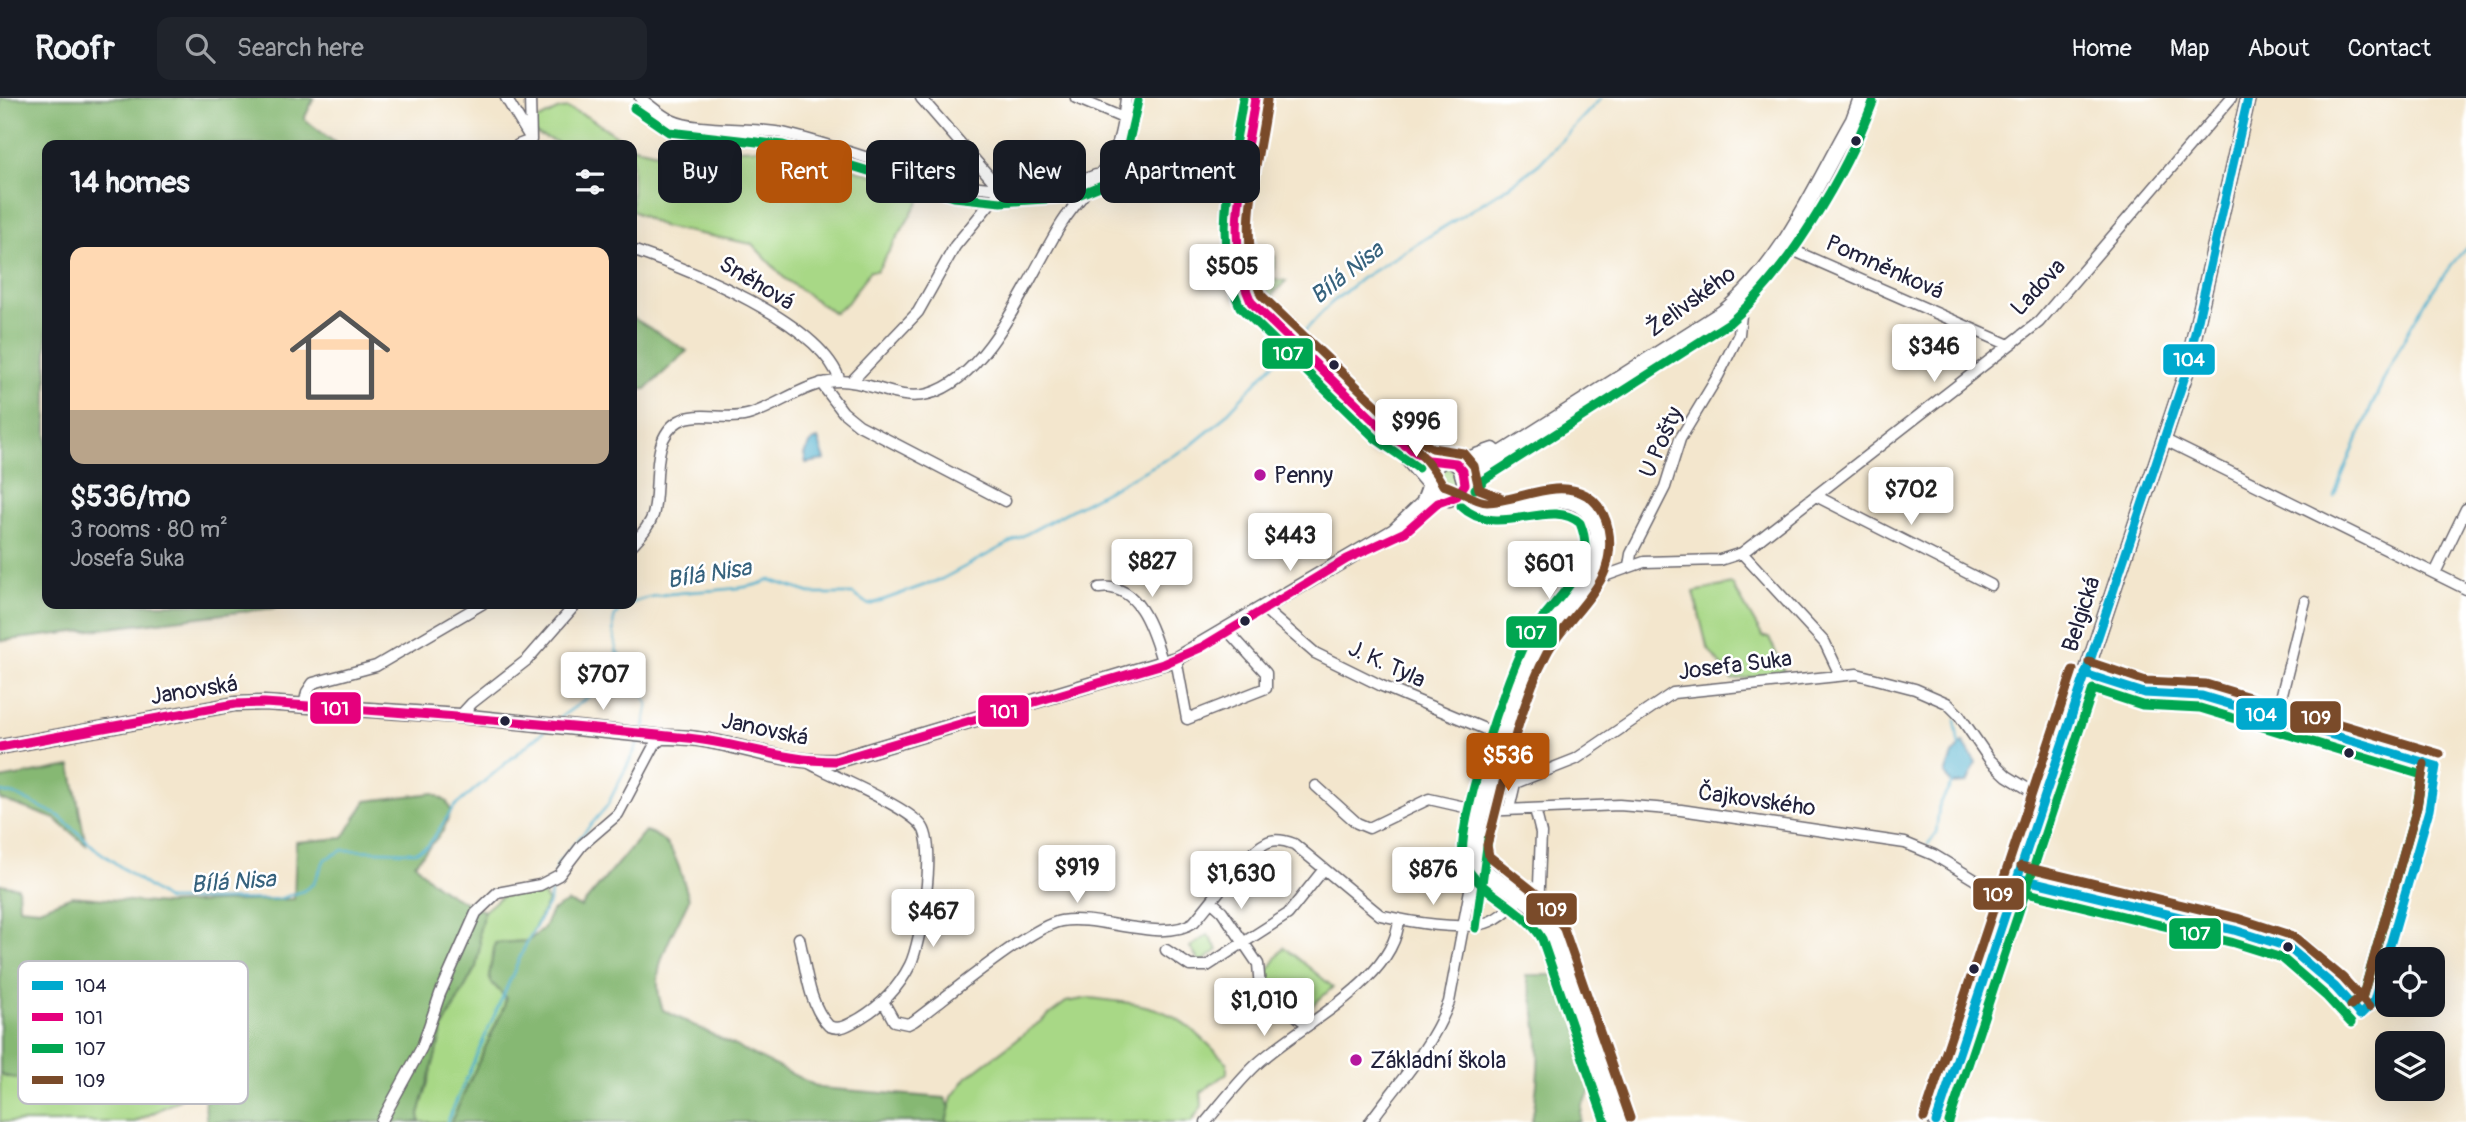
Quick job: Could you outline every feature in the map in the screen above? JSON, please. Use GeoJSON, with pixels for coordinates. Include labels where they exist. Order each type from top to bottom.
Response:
{"type":"FeatureCollection","features":[{"type":"Feature","properties":{"kind":"street"},"geometry":{"type":"LineString","coordinates":[[506,98],[531,140]]}},
{"type":"Feature","properties":{"kind":"street"},"geometry":{"type":"LineString","coordinates":[[530,98],[532,140]]}},
{"type":"Feature","properties":{"kind":"street"},"geometry":{"type":"LineString","coordinates":[[640,98],[671,120],[695,125],[785,133],[958,186],[993,189]]}},
{"type":"Feature","properties":{"kind":"street"},"geometry":{"type":"LineString","coordinates":[[921,98],[993,181]]}},
{"type":"Feature","properties":{"kind":"street"},"geometry":{"type":"LineString","coordinates":[[1076,98],[1123,118]]}},
{"type":"Feature","properties":{"kind":"street"},"geometry":{"type":"LineString","coordinates":[[637,540],[653,515],[661,447],[669,428],[680,420],[695,416],[728,419],[751,414],[821,383],[864,383],[909,398],[931,394],[954,380],[994,343],[1062,222],[1115,149],[1126,98]]}},
{"type":"Feature","properties":{"kind":"street","name":"Želivského"},"geometry":{"type":"LineString","coordinates":[[1465,482],[1472,472],[1722,313],[1743,296],[1782,245],[1853,120],[1861,98]]}},
{"type":"Feature","properties":{"kind":"street","name":"Ladova"},"geometry":{"type":"LineString","coordinates":[[1585,583],[1629,566],[1720,560],[1742,553],[2039,322],[2231,98]]}},
{"type":"Feature","properties":{"kind":"street","name":"Belgická"},"geometry":{"type":"LineString","coordinates":[[1936,1122],[2186,373],[2248,98]]}},
{"type":"Feature","properties":{"kind":"street"},"geometry":{"type":"LineString","coordinates":[[1258,99],[1236,245],[1240,280],[1251,302],[1389,435],[1435,496],[1482,514],[1562,501],[1578,505],[1590,514],[1599,543],[1593,567],[1585,583],[1537,646],[1520,684],[1474,845],[1476,858],[1464,926],[1442,1021],[1422,1054],[1370,1122]]}},
{"type":"Feature","properties":{"kind":"street"},"geometry":{"type":"LineString","coordinates":[[1086,179],[1099,174]]}},
{"type":"Feature","properties":{"kind":"street"},"geometry":{"type":"LineString","coordinates":[[845,381],[918,312],[955,246],[993,200]]}},
{"type":"Feature","properties":{"kind":"street","name":"Pomněnková"},"geometry":{"type":"LineString","coordinates":[[1782,245],[2009,345]]}},
{"type":"Feature","properties":{"kind":"street","name":"Sněhová"},"geometry":{"type":"LineString","coordinates":[[637,252],[696,272],[755,304],[811,340],[835,365],[845,381]]}},
{"type":"Feature","properties":{"kind":"street","name":"U Pošty"},"geometry":{"type":"LineString","coordinates":[[1629,566],[1665,487],[1680,439],[1718,376],[1739,334],[1743,296]]}},
{"type":"Feature","properties":{"kind":"street"},"geometry":{"type":"LineString","coordinates":[[821,383],[843,412],[859,425],[1005,501]]}},
{"type":"Feature","properties":{"kind":"street","name":"Želivského"},"geometry":{"type":"LineString","coordinates":[[1449,462],[1487,454],[1545,425]]}},
{"type":"Feature","properties":{"kind":"street"},"geometry":{"type":"LineString","coordinates":[[1389,435],[1422,457],[1449,462],[1463,471],[1468,496],[1480,505],[1496,509],[1515,508]]}},
{"type":"Feature","properties":{"kind":"street"},"geometry":{"type":"LineString","coordinates":[[2163,439],[2466,589]]}},
{"type":"Feature","properties":{"kind":"street"},"geometry":{"type":"LineString","coordinates":[[1428,484],[1429,471],[1449,462]]}},
{"type":"Feature","properties":{"kind":"street"},"geometry":{"type":"LineString","coordinates":[[1447,499],[1461,493],[1465,482]]}},
{"type":"Feature","properties":{"kind":"street","name":"Janovská"},"geometry":{"type":"LineString","coordinates":[[0,747],[234,704],[460,716],[567,728],[689,736],[787,760],[809,763],[835,761],[1169,662],[1228,631],[1406,521],[1423,503],[1428,484]]}},
{"type":"Feature","properties":{"kind":"street"},"geometry":{"type":"LineString","coordinates":[[1816,496],[1991,585]]}},
{"type":"Feature","properties":{"kind":"street","name":"Janovská"},"geometry":{"type":"LineString","coordinates":[[1356,554],[1405,532],[1447,499]]}},
{"type":"Feature","properties":{"kind":"street"},"geometry":{"type":"LineString","coordinates":[[2435,573],[2466,509]]}},
{"type":"Feature","properties":{"kind":"street","name":"Josefa Suka"},"geometry":{"type":"LineString","coordinates":[[1742,553],[1825,643],[1840,675]]}},
{"type":"Feature","properties":{"kind":"street"},"geometry":{"type":"LineString","coordinates":[[1099,587],[1118,587],[1136,601],[1169,662],[1187,719],[1265,688],[1266,673],[1228,631]]}},
{"type":"Feature","properties":{"kind":"street"},"geometry":{"type":"LineString","coordinates":[[2276,718],[2305,601]]}},
{"type":"Feature","properties":{"kind":"street"},"geometry":{"type":"LineString","coordinates":[[304,706],[307,692],[313,683],[376,666],[473,609]]}},
{"type":"Feature","properties":{"kind":"street"},"geometry":{"type":"LineString","coordinates":[[460,716],[527,660],[572,609]]}},
{"type":"Feature","properties":{"kind":"street","name":"J. K. Tyla"},"geometry":{"type":"LineString","coordinates":[[1264,609],[1315,653],[1382,686],[1504,737]]}},
{"type":"Feature","properties":{"kind":"street","name":"Josefa Suka"},"geometry":{"type":"LineString","coordinates":[[1492,781],[1515,783],[1576,759],[1673,692],[1857,674],[1915,689],[1947,703],[1959,715],[1990,760],[2007,776],[2044,799]]}},
{"type":"Feature","properties":{"kind":"street"},"geometry":{"type":"LineString","coordinates":[[381,1122],[422,1047],[445,982],[476,914],[497,893],[540,885],[559,875],[582,845],[611,823],[629,796],[659,736]]}},
{"type":"Feature","properties":{"kind":"street"},"geometry":{"type":"LineString","coordinates":[[799,938],[812,993],[818,1010],[830,1026],[844,1027],[884,1003],[908,968],[919,942],[929,845],[927,834],[906,812],[809,763]]}},
{"type":"Feature","properties":{"kind":"street"},"geometry":{"type":"LineString","coordinates":[[1509,809],[1515,783]]}},
{"type":"Feature","properties":{"kind":"street","name":"Čajkovského"},"geometry":{"type":"LineString","coordinates":[[1317,786],[1357,823],[1369,828],[1429,799],[1482,811],[1619,805],[1863,835],[1905,843],[1934,855],[2010,901]]}},
{"type":"Feature","properties":{"kind":"street"},"geometry":{"type":"LineString","coordinates":[[1535,809],[1541,833],[1538,911]]}},
{"type":"Feature","properties":{"kind":"street"},"geometry":{"type":"LineString","coordinates":[[884,1003],[894,1021],[908,1024],[1046,926],[1064,920],[1159,929],[1185,928],[1266,842],[1286,841],[1294,844],[1380,915],[1464,926],[1492,921],[1522,897]]}},
{"type":"Feature","properties":{"kind":"street"},"geometry":{"type":"LineString","coordinates":[[1476,858],[1538,911],[1560,949],[1618,1122]]}},
{"type":"Feature","properties":{"kind":"street"},"geometry":{"type":"LineString","coordinates":[[1166,950],[1189,966],[1199,967],[1244,943],[1288,914],[1324,869]]}},
{"type":"Feature","properties":{"kind":"street"},"geometry":{"type":"LineString","coordinates":[[1212,902],[1259,967],[1260,988],[1307,1024]]}},
{"type":"Feature","properties":{"kind":"street"},"geometry":{"type":"LineString","coordinates":[[1206,1122],[1255,1066],[1362,982],[1394,944],[1399,919]]}},
{"type":"Feature","properties":{"kind":"green space"},"geometry":{"type":"Polygon","coordinates":[[[0,98],[314,98],[304,119],[331,140],[42,140],[42,609],[266,609],[0,641],[0,98]]]}},
{"type":"Feature","properties":{"kind":"green space"},"geometry":{"type":"Polygon","coordinates":[[[567,108],[588,117],[623,140],[552,140],[536,134],[532,129],[535,121],[567,108]]]}},
{"type":"Feature","properties":{"kind":"green space"},"geometry":{"type":"Polygon","coordinates":[[[637,148],[658,153],[658,203],[742,203],[742,148],[747,148],[756,149],[756,203],[852,203],[852,169],[866,173],[866,203],[918,203],[877,271],[870,271],[847,303],[834,313],[785,279],[752,244],[664,227],[637,214],[637,148]]]}},
{"type":"Feature","properties":{"kind":"green space"},"geometry":{"type":"Polygon","coordinates":[[[1255,255],[1275,257],[1273,274],[1255,272],[1255,255]]]}},
{"type":"Feature","properties":{"kind":"green space"},"geometry":{"type":"Polygon","coordinates":[[[1257,278],[1286,281],[1272,295],[1275,299],[1273,301],[1257,278]]]}},
{"type":"Feature","properties":{"kind":"green space"},"geometry":{"type":"Polygon","coordinates":[[[637,320],[687,351],[646,389],[637,390],[637,320]]]}},
{"type":"Feature","properties":{"kind":"green space"},"geometry":{"type":"Polygon","coordinates":[[[1446,468],[1454,472],[1458,480],[1454,488],[1446,492],[1438,488],[1434,480],[1438,472],[1446,468]]]}},
{"type":"Feature","properties":{"kind":"green space"},"geometry":{"type":"Polygon","coordinates":[[[1732,584],[1763,637],[1769,637],[1785,673],[1732,680],[1707,647],[1694,592],[1732,584]]]}},
{"type":"Feature","properties":{"kind":"green space"},"geometry":{"type":"Polygon","coordinates":[[[71,766],[86,845],[55,819],[0,799],[0,779],[71,766]]]}},
{"type":"Feature","properties":{"kind":"green space"},"geometry":{"type":"Polygon","coordinates":[[[433,793],[447,802],[451,811],[443,831],[415,863],[438,886],[484,911],[476,967],[444,1025],[419,1114],[420,1122],[207,1122],[205,1104],[248,1104],[248,961],[18,961],[18,1078],[0,1074],[0,884],[18,887],[19,907],[39,909],[72,896],[164,904],[294,899],[296,842],[343,838],[366,801],[433,793]]]}},
{"type":"Feature","properties":{"kind":"green space"},"geometry":{"type":"Polygon","coordinates":[[[645,831],[664,841],[670,849],[689,899],[669,940],[660,967],[659,995],[663,1010],[820,1088],[945,1098],[950,1107],[946,1122],[451,1122],[504,1007],[506,998],[489,976],[495,943],[528,941],[543,929],[552,911],[568,902],[581,907],[645,831]]]}},
{"type":"Feature","properties":{"kind":"green space"},"geometry":{"type":"Polygon","coordinates":[[[539,891],[548,901],[528,941],[496,943],[491,982],[506,998],[504,1007],[451,1122],[420,1122],[419,1114],[444,1025],[476,967],[484,911],[502,896],[539,891]]]}},
{"type":"Feature","properties":{"kind":"green space"},"geometry":{"type":"Polygon","coordinates":[[[1208,935],[1218,950],[1200,963],[1190,947],[1208,935]]]}},
{"type":"Feature","properties":{"kind":"green space"},"geometry":{"type":"Polygon","coordinates":[[[1284,947],[1333,987],[1305,1012],[1263,978],[1284,947]]]}},
{"type":"Feature","properties":{"kind":"green space"},"geometry":{"type":"Polygon","coordinates":[[[1526,975],[1560,975],[1597,1082],[1582,1105],[1580,1122],[1532,1122],[1538,1048],[1535,1013],[1526,975]]]}},
{"type":"Feature","properties":{"kind":"green space"},"geometry":{"type":"Polygon","coordinates":[[[1089,998],[1134,1004],[1166,1013],[1180,1020],[1227,1063],[1227,1073],[1201,1092],[1202,1106],[1191,1122],[946,1122],[952,1097],[967,1077],[1066,1002],[1089,998]]]}},
{"type":"Feature","properties":{"kind":"green space"},"geometry":{"type":"Polygon","coordinates":[[[0,1074],[18,1077],[18,1104],[171,1104],[135,1122],[0,1122],[0,1074]]]}},
{"type":"Feature","properties":{"kind":"water"},"geometry":{"type":"Polygon","coordinates":[[[818,439],[825,460],[806,463],[804,454],[812,441],[818,439]]]}},
{"type":"Feature","properties":{"kind":"water"},"geometry":{"type":"Polygon","coordinates":[[[1963,742],[1976,763],[1967,783],[1952,784],[1945,774],[1952,755],[1963,742]]]}},
{"type":"Feature","properties":{"kind":"waterway","name":"Bílá Nisa"},"geometry":{"type":"LineString","coordinates":[[1296,340],[1330,304],[1362,278],[1508,187],[1539,164],[1601,98]]}},
{"type":"Feature","properties":{"kind":"waterway"},"geometry":{"type":"LineString","coordinates":[[2334,496],[2374,400],[2408,332],[2446,272],[2466,248]]}},
{"type":"Feature","properties":{"kind":"waterway","name":"Bílá Nisa"},"geometry":{"type":"LineString","coordinates":[[637,601],[669,594],[734,589],[770,580],[813,594],[853,594],[869,605],[942,579],[1189,447],[1216,425],[1289,347]]}},
{"type":"Feature","properties":{"kind":"waterway","name":"Bílá Nisa"},"geometry":{"type":"LineString","coordinates":[[557,720],[590,696],[612,673],[617,659],[613,623],[618,612],[623,609]]}},
{"type":"Feature","properties":{"kind":"waterway"},"geometry":{"type":"LineString","coordinates":[[619,653],[648,704],[644,728]]}},
{"type":"Feature","properties":{"kind":"waterway"},"geometry":{"type":"LineString","coordinates":[[1955,720],[1959,746]]}},
{"type":"Feature","properties":{"kind":"waterway","name":"Bílá Nisa"},"geometry":{"type":"LineString","coordinates":[[0,792],[16,795],[59,816],[97,850],[167,900],[279,899],[303,891],[313,884],[325,859],[343,850],[415,852],[428,846],[454,807],[544,731]]}},
{"type":"Feature","properties":{"kind":"waterway"},"geometry":{"type":"LineString","coordinates":[[556,873],[558,863],[607,806],[641,738]]}},
{"type":"Feature","properties":{"kind":"waterway"},"geometry":{"type":"LineString","coordinates":[[1928,844],[1936,834],[1939,806],[1952,783]]}},
{"type":"Feature","properties":{"kind":"waterway"},"geometry":{"type":"LineString","coordinates":[[447,1122],[526,944],[549,903],[553,883]]}},
{"type":"Feature","properties":{"kind":"transit line","name":"107"},"geometry":{"type":"LineString","coordinates":[[1243,98],[1226,203],[1225,230],[1231,282],[1240,307],[1376,439],[1418,468]]}},
{"type":"Feature","properties":{"kind":"transit line","name":"101"},"geometry":{"type":"LineString","coordinates":[[0,747],[235,704],[264,703],[688,738],[798,758],[835,761],[1163,664],[1202,647],[1347,559],[1405,532],[1438,503],[1457,496],[1465,484],[1463,471],[1456,463],[1428,460],[1389,435],[1251,302],[1242,278],[1237,227],[1242,175],[1255,98]]}},
{"type":"Feature","properties":{"kind":"transit line","name":"104"},"geometry":{"type":"LineString","coordinates":[[1936,1122],[2186,373],[2248,98]]}},
{"type":"Feature","properties":{"kind":"transit line","name":"109"},"geometry":{"type":"LineString","coordinates":[[1267,100],[1249,223],[1253,272],[1261,295],[1398,426],[1443,485],[1487,502],[1550,489],[1575,490],[1594,502],[1605,519],[1610,539],[1605,571],[1594,591],[1553,643],[1527,698],[1487,845],[1489,856],[1547,902],[1564,929],[1630,1118]]}},
{"type":"Feature","properties":{"kind":"transit line","name":"107"},"geometry":{"type":"LineString","coordinates":[[634,108],[669,132],[783,145],[954,197],[1001,202],[1073,197],[1107,183],[1126,154],[1138,101]]}},
{"type":"Feature","properties":{"kind":"transit line","name":"107"},"geometry":{"type":"LineString","coordinates":[[1475,489],[1485,479],[1729,323],[1751,302],[1793,251],[1813,221],[1847,160],[1873,102]]}},
{"type":"Feature","properties":{"kind":"transit line","name":"109"},"geometry":{"type":"LineString","coordinates":[[1405,432],[1432,448],[1463,453],[1474,466],[1479,489],[1500,497]]}},
{"type":"Feature","properties":{"kind":"transit line","name":"107"},"geometry":{"type":"LineString","coordinates":[[1461,506],[1475,516],[1491,520],[1554,514],[1568,516],[1580,523],[1584,536],[1584,554],[1573,580],[1528,637],[1509,681],[1485,749],[1467,817],[1463,844],[1464,861],[1477,881],[1523,917],[1542,939],[1605,1122]]}},
{"type":"Feature","properties":{"kind":"transit line","name":"109"},"geometry":{"type":"LineString","coordinates":[[2089,662],[2146,681],[2206,684],[2440,754]]}},
{"type":"Feature","properties":{"kind":"transit line","name":"109"},"geometry":{"type":"LineString","coordinates":[[1924,1118],[2073,670]]}},
{"type":"Feature","properties":{"kind":"transit line","name":"104"},"geometry":{"type":"LineString","coordinates":[[2085,674],[2144,693],[2202,696],[2436,766]]}},
{"type":"Feature","properties":{"kind":"transit line","name":"107"},"geometry":{"type":"LineString","coordinates":[[1949,1122],[2093,689],[2142,705],[2200,708],[2422,775],[2417,807],[2363,995],[2351,1006]]}},
{"type":"Feature","properties":{"kind":"transit line","name":"109"},"geometry":{"type":"LineString","coordinates":[[2351,1006],[2363,995],[2417,807],[2424,764]]}},
{"type":"Feature","properties":{"kind":"transit line","name":"104"},"geometry":{"type":"LineString","coordinates":[[2360,1015],[2374,1001],[2429,810],[2436,766]]}},
{"type":"Feature","properties":{"kind":"transit line","name":"107"},"geometry":{"type":"LineString","coordinates":[[1476,928],[1488,839]]}},
{"type":"Feature","properties":{"kind":"transit line","name":"109"},"geometry":{"type":"LineString","coordinates":[[2021,866],[2237,918],[2293,936],[2343,978],[2369,1007]]}},
{"type":"Feature","properties":{"kind":"transit line","name":"104"},"geometry":{"type":"LineString","coordinates":[[2018,878],[2234,930],[2288,947],[2335,987],[2360,1015]]}},
{"type":"Feature","properties":{"kind":"transit line","name":"107"},"geometry":{"type":"LineString","coordinates":[[2015,890],[2231,942],[2282,958],[2326,996],[2351,1023]]}},
{"type":"Feature","properties":{"kind":"place","name":"Penny"},"geometry":{"type":"Point","coordinates":[1260,475]}},
{"type":"Feature","properties":{"kind":"place","name":"Základní škola"},"geometry":{"type":"Point","coordinates":[1356,1060]}}]}
